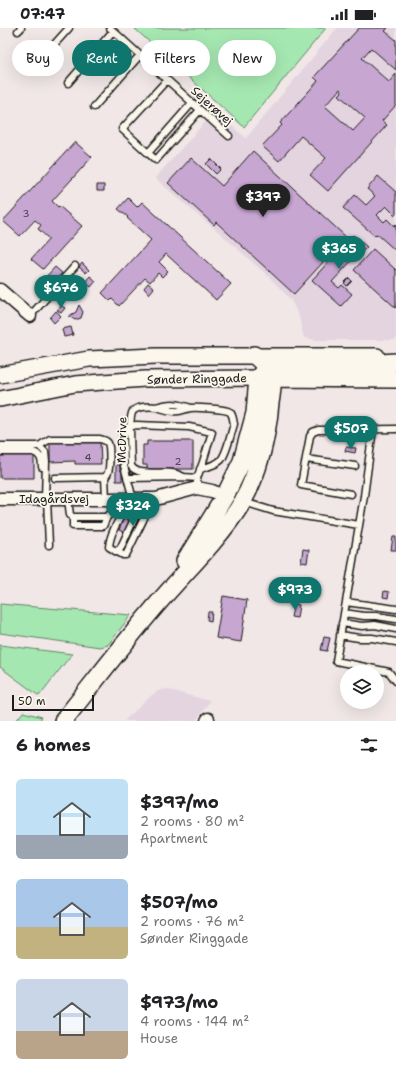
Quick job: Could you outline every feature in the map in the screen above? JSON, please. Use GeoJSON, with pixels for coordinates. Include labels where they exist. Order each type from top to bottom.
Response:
{"type":"FeatureCollection","features":[{"type":"Feature","properties":{"kind":"main road"},"geometry":{"type":"LineString","coordinates":[[63,721],[160,601],[191,568],[225,528],[234,499],[256,473],[268,423],[266,375],[260,360],[254,355]]}},
{"type":"Feature","properties":{"kind":"main road"},"geometry":{"type":"LineString","coordinates":[[266,375],[280,366],[352,365],[396,362]]}},
{"type":"Feature","properties":{"kind":"main road","name":"Sønder Ringgade"},"geometry":{"type":"LineString","coordinates":[[266,375],[396,379]]}},
{"type":"Feature","properties":{"kind":"street"},"geometry":{"type":"LineString","coordinates":[[0,290],[30,316]]}},
{"type":"Feature","properties":{"kind":"street","name":"Sønder Ringgade"},"geometry":{"type":"LineString","coordinates":[[0,375],[89,359],[156,356],[254,355],[396,356]]}},
{"type":"Feature","properties":{"kind":"street","name":"Sønder Ringgade"},"geometry":{"type":"LineString","coordinates":[[0,399],[74,384],[145,379],[266,375]]}},
{"type":"Feature","properties":{"kind":"street","name":"Idagårdsvej"},"geometry":{"type":"LineString","coordinates":[[0,499],[46,496],[68,499],[110,499],[140,502],[160,498],[198,477],[212,491],[234,499]]}},
{"type":"Feature","properties":{"kind":"lane"},"geometry":{"type":"LineString","coordinates":[[58,40],[69,28]]}},
{"type":"Feature","properties":{"kind":"lane"},"geometry":{"type":"LineString","coordinates":[[68,83],[112,30]]}},
{"type":"Feature","properties":{"kind":"lane","name":"Sejerøvej"},"geometry":{"type":"LineString","coordinates":[[112,30],[140,55]]}},
{"type":"Feature","properties":{"kind":"lane"},"geometry":{"type":"LineString","coordinates":[[94,107],[140,55]]}},
{"type":"Feature","properties":{"kind":"lane","name":"Sejerøvej"},"geometry":{"type":"LineString","coordinates":[[163,76],[229,136]]}},
{"type":"Feature","properties":{"kind":"lane"},"geometry":{"type":"LineString","coordinates":[[167,80],[122,129],[148,153],[156,160],[200,110]]}},
{"type":"Feature","properties":{"kind":"lane"},"geometry":{"type":"LineString","coordinates":[[148,153],[192,102]]}},
{"type":"Feature","properties":{"kind":"lane"},"geometry":{"type":"LineString","coordinates":[[30,316],[75,266]]}},
{"type":"Feature","properties":{"kind":"lane","name":"McDrive"},"geometry":{"type":"LineString","coordinates":[[184,477],[173,473],[139,472],[133,470],[130,466],[131,415],[136,409],[140,407],[156,407],[167,411],[178,412],[191,408],[223,409],[230,412],[234,424],[225,451],[221,459],[198,477]]}},
{"type":"Feature","properties":{"kind":"lane"},"geometry":{"type":"LineString","coordinates":[[128,478],[198,477],[204,462],[212,432],[189,427],[136,425],[126,430],[123,436],[124,466],[128,478],[140,502],[144,518],[126,554],[123,555],[109,547],[109,541],[122,514],[140,502]]}},
{"type":"Feature","properties":{"kind":"lane"},"geometry":{"type":"LineString","coordinates":[[373,429],[368,471],[336,661],[389,672],[396,681]]}},
{"type":"Feature","properties":{"kind":"lane"},"geometry":{"type":"LineString","coordinates":[[351,494],[301,485],[310,436],[313,432],[318,430],[396,429]]}},
{"type":"Feature","properties":{"kind":"lane"},"geometry":{"type":"LineString","coordinates":[[0,446],[39,446],[50,438],[100,439],[108,443],[109,466],[108,473],[104,477],[55,478]]}},
{"type":"Feature","properties":{"kind":"lane"},"geometry":{"type":"LineString","coordinates":[[39,446],[45,452],[49,546]]}},
{"type":"Feature","properties":{"kind":"lane"},"geometry":{"type":"LineString","coordinates":[[0,452],[33,452],[39,454],[42,461],[42,486],[46,496]]}},
{"type":"Feature","properties":{"kind":"lane"},"geometry":{"type":"LineString","coordinates":[[306,459],[355,466]]}},
{"type":"Feature","properties":{"kind":"lane"},"geometry":{"type":"LineString","coordinates":[[68,499],[70,515],[73,517],[73,526],[103,526],[107,517],[111,513],[110,499],[104,477]]}},
{"type":"Feature","properties":{"kind":"lane"},"geometry":{"type":"LineString","coordinates":[[234,499],[273,511],[359,525]]}},
{"type":"Feature","properties":{"kind":"lane"},"geometry":{"type":"LineString","coordinates":[[73,517],[107,517]]}},
{"type":"Feature","properties":{"kind":"lane"},"geometry":{"type":"LineString","coordinates":[[346,602],[396,609]]}},
{"type":"Feature","properties":{"kind":"lane"},"geometry":{"type":"LineString","coordinates":[[344,613],[396,619]]}},
{"type":"Feature","properties":{"kind":"lane"},"geometry":{"type":"LineString","coordinates":[[342,623],[362,626],[375,625],[396,629]]}},
{"type":"Feature","properties":{"kind":"lane"},"geometry":{"type":"LineString","coordinates":[[340,635],[396,642]]}},
{"type":"Feature","properties":{"kind":"shaded area"},"geometry":{"type":"Polygon","coordinates":[[[337,28],[396,28],[396,340],[317,340],[304,338],[299,317],[291,300],[269,277],[220,233],[155,178],[215,111],[246,138],[337,28]]]}},
{"type":"Feature","properties":{"kind":"shaded area"},"geometry":{"type":"Polygon","coordinates":[[[166,689],[210,701],[196,721],[124,721],[152,695],[158,691],[166,689]]]}},
{"type":"Feature","properties":{"kind":"green space"},"geometry":{"type":"Polygon","coordinates":[[[134,28],[326,28],[244,127],[187,76],[210,76],[210,40],[147,40],[134,28]]]}},
{"type":"Feature","properties":{"kind":"green space"},"geometry":{"type":"Polygon","coordinates":[[[0,604],[131,615],[108,645],[100,647],[0,633],[0,604]]]}},
{"type":"Feature","properties":{"kind":"green space"},"geometry":{"type":"Polygon","coordinates":[[[0,645],[72,654],[39,696],[0,667],[0,645]]]}},
{"type":"Feature","properties":{"kind":"green space"},"geometry":{"type":"Polygon","coordinates":[[[23,712],[42,717],[39,721],[16,721],[23,712]]]}},
{"type":"Feature","properties":{"kind":"building"},"geometry":{"type":"Polygon","coordinates":[[[359,28],[388,28],[385,31],[396,40],[396,70],[371,48],[362,58],[389,82],[396,74],[396,105],[382,121],[387,125],[328,191],[310,175],[326,158],[301,136],[279,161],[262,146],[282,125],[280,123],[318,81],[314,77],[359,28]],[[340,89],[325,106],[353,131],[365,118],[339,95],[342,92],[340,89]]]}},
{"type":"Feature","properties":{"kind":"building"},"geometry":{"type":"Polygon","coordinates":[[[75,142],[92,157],[52,201],[82,226],[43,269],[31,259],[49,239],[38,229],[41,225],[35,220],[20,236],[3,221],[75,142]]]}},
{"type":"Feature","properties":{"kind":"building"},"geometry":{"type":"Polygon","coordinates":[[[253,151],[346,237],[294,294],[216,222],[214,225],[168,183],[191,158],[222,186],[253,151]]]}},
{"type":"Feature","properties":{"kind":"building"},"geometry":{"type":"Polygon","coordinates":[[[211,159],[221,169],[216,174],[206,164],[211,159]]]}},
{"type":"Feature","properties":{"kind":"building"},"geometry":{"type":"Polygon","coordinates":[[[378,176],[396,192],[396,214],[395,215],[386,206],[377,215],[384,222],[387,219],[394,226],[396,224],[396,251],[377,234],[375,236],[343,208],[355,195],[366,205],[375,196],[367,189],[378,176]]]}},
{"type":"Feature","properties":{"kind":"building"},"geometry":{"type":"Polygon","coordinates":[[[97,185],[104,185],[104,191],[97,191],[97,185]]]}},
{"type":"Feature","properties":{"kind":"building"},"geometry":{"type":"Polygon","coordinates":[[[128,198],[137,207],[142,202],[231,284],[216,300],[166,254],[159,262],[168,271],[162,277],[158,273],[150,282],[145,278],[119,306],[112,299],[110,301],[102,293],[151,240],[118,209],[128,198]]]}},
{"type":"Feature","properties":{"kind":"building"},"geometry":{"type":"Polygon","coordinates":[[[353,235],[367,247],[355,259],[354,258],[332,282],[339,288],[342,285],[352,294],[341,306],[312,280],[353,235]]]}},
{"type":"Feature","properties":{"kind":"building"},"geometry":{"type":"Polygon","coordinates":[[[373,249],[396,270],[396,308],[354,270],[373,249]]]}},
{"type":"Feature","properties":{"kind":"building"},"geometry":{"type":"Polygon","coordinates":[[[82,263],[89,270],[86,273],[79,267],[82,263]]]}},
{"type":"Feature","properties":{"kind":"building"},"geometry":{"type":"Polygon","coordinates":[[[55,267],[62,273],[50,286],[43,280],[55,267]]]}},
{"type":"Feature","properties":{"kind":"building"},"geometry":{"type":"Polygon","coordinates":[[[90,276],[96,281],[91,287],[85,282],[90,276]]]}},
{"type":"Feature","properties":{"kind":"building"},"geometry":{"type":"Polygon","coordinates":[[[349,278],[352,281],[347,286],[344,283],[349,278]]]}},
{"type":"Feature","properties":{"kind":"building"},"geometry":{"type":"Polygon","coordinates":[[[148,283],[154,288],[149,294],[144,288],[148,283]]]}},
{"type":"Feature","properties":{"kind":"building"},"geometry":{"type":"Polygon","coordinates":[[[79,305],[83,312],[81,318],[75,320],[69,316],[76,312],[79,305]]]}},
{"type":"Feature","properties":{"kind":"building"},"geometry":{"type":"Polygon","coordinates":[[[62,306],[65,308],[61,313],[57,310],[62,306]]]}},
{"type":"Feature","properties":{"kind":"building"},"geometry":{"type":"Polygon","coordinates":[[[56,311],[61,316],[54,323],[50,318],[56,311]]]}},
{"type":"Feature","properties":{"kind":"building"},"geometry":{"type":"Polygon","coordinates":[[[71,327],[73,335],[64,337],[62,329],[71,327]]]}},
{"type":"Feature","properties":{"kind":"building"},"geometry":{"type":"Polygon","coordinates":[[[100,441],[101,464],[75,464],[75,461],[50,462],[50,442],[100,441]]]}},
{"type":"Feature","properties":{"kind":"building"},"geometry":{"type":"Polygon","coordinates":[[[147,441],[193,441],[193,469],[147,469],[147,465],[143,465],[143,445],[147,445],[147,441]]]}},
{"type":"Feature","properties":{"kind":"building"},"geometry":{"type":"Polygon","coordinates":[[[346,447],[356,448],[355,453],[345,451],[346,447]]]}},
{"type":"Feature","properties":{"kind":"building"},"geometry":{"type":"Polygon","coordinates":[[[34,454],[34,478],[0,478],[0,455],[34,454]]]}},
{"type":"Feature","properties":{"kind":"building"},"geometry":{"type":"Polygon","coordinates":[[[116,465],[120,465],[120,470],[122,470],[122,481],[116,481],[116,465]]]}},
{"type":"Feature","properties":{"kind":"building"},"geometry":{"type":"Polygon","coordinates":[[[131,515],[146,523],[138,539],[119,530],[124,518],[128,520],[131,515]]]}},
{"type":"Feature","properties":{"kind":"building"},"geometry":{"type":"Polygon","coordinates":[[[84,519],[99,519],[100,521],[98,523],[85,523],[84,519]]]}},
{"type":"Feature","properties":{"kind":"building"},"geometry":{"type":"Polygon","coordinates":[[[393,537],[396,537],[396,550],[391,550],[393,537]]]}},
{"type":"Feature","properties":{"kind":"building"},"geometry":{"type":"Polygon","coordinates":[[[303,549],[309,550],[307,563],[301,562],[303,549]]]}},
{"type":"Feature","properties":{"kind":"building"},"geometry":{"type":"Polygon","coordinates":[[[384,591],[389,592],[388,598],[383,597],[384,591]]]}},
{"type":"Feature","properties":{"kind":"building"},"geometry":{"type":"Polygon","coordinates":[[[223,596],[247,600],[241,642],[216,638],[223,596]]]}},
{"type":"Feature","properties":{"kind":"building"},"geometry":{"type":"Polygon","coordinates":[[[294,604],[299,605],[297,618],[291,617],[294,604]]]}},
{"type":"Feature","properties":{"kind":"building"},"geometry":{"type":"Polygon","coordinates":[[[208,612],[212,612],[211,621],[207,620],[208,612]]]}},
{"type":"Feature","properties":{"kind":"building"},"geometry":{"type":"Polygon","coordinates":[[[324,637],[330,638],[327,651],[321,650],[324,637]]]}}]}
